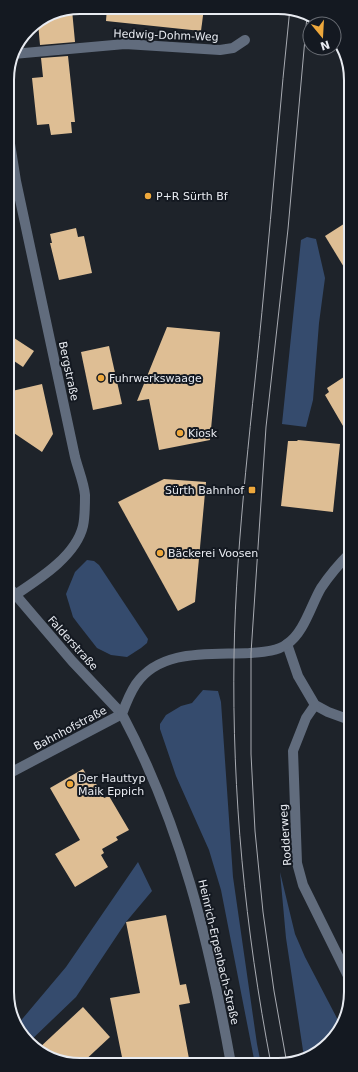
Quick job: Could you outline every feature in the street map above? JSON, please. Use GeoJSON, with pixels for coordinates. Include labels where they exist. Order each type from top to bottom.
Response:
{"type":"FeatureCollection","features":[{"type":"Feature","properties":{"kind":"street","name":"Hedwig-Dohm-Weg"},"geometry":{"type":"LineString","coordinates":[[20,53],[125,44],[220,50],[233,48],[245,40]]}},
{"type":"Feature","properties":{"kind":"street","name":"Bergstraße"},"geometry":{"type":"LineString","coordinates":[[14,169],[75,457],[85,494],[83,526],[76,541],[60,562],[15,595]]}},
{"type":"Feature","properties":{"kind":"street"},"geometry":{"type":"LineString","coordinates":[[122,714],[129,696],[137,683],[149,671],[163,662],[181,657],[197,655],[262,653],[287,644],[298,633],[322,587],[344,560]]}},
{"type":"Feature","properties":{"kind":"street","name":"Falderstraße"},"geometry":{"type":"LineString","coordinates":[[15,595],[122,714]]}},
{"type":"Feature","properties":{"kind":"street"},"geometry":{"type":"LineString","coordinates":[[287,644],[298,676],[315,705],[344,718]]}},
{"type":"Feature","properties":{"kind":"street","name":"Rodderweg"},"geometry":{"type":"LineString","coordinates":[[315,705],[306,718],[293,751],[297,863],[303,885],[344,968]]}},
{"type":"Feature","properties":{"kind":"street","name":"Bahnhofstraße"},"geometry":{"type":"LineString","coordinates":[[14,771],[122,714]]}},
{"type":"Feature","properties":{"kind":"street","name":"Heinrich-Erpenbach-Straße"},"geometry":{"type":"LineString","coordinates":[[122,714],[150,771],[183,857],[204,930],[222,1011],[230,1058]]}},
{"type":"Feature","properties":{"kind":"shaded area"},"geometry":{"type":"Polygon","coordinates":[[[307,237],[316,239],[325,278],[319,323],[313,400],[306,427],[282,424],[301,240],[307,237]]]}},
{"type":"Feature","properties":{"kind":"shaded area"},"geometry":{"type":"Polygon","coordinates":[[[87,560],[94,561],[99,565],[148,639],[147,643],[127,657],[111,655],[97,648],[73,617],[66,594],[75,572],[87,560]]]}},
{"type":"Feature","properties":{"kind":"shaded area"},"geometry":{"type":"Polygon","coordinates":[[[203,690],[218,691],[221,702],[233,877],[260,1058],[254,1058],[221,890],[209,850],[176,776],[160,729],[160,724],[166,715],[181,706],[192,703],[203,690]]]}},
{"type":"Feature","properties":{"kind":"shaded area"},"geometry":{"type":"Polygon","coordinates":[[[138,862],[152,891],[126,922],[76,997],[33,1039],[21,1021],[66,967],[138,862]]]}},
{"type":"Feature","properties":{"kind":"shaded area"},"geometry":{"type":"Polygon","coordinates":[[[280,872],[295,934],[305,957],[338,1020],[328,1036],[303,1053],[286,938],[280,872]]]}},
{"type":"Feature","properties":{"kind":"building"},"geometry":{"type":"Polygon","coordinates":[[[106,14],[203,14],[201,31],[106,21],[106,14]]]}},
{"type":"Feature","properties":{"kind":"building"},"geometry":{"type":"Polygon","coordinates":[[[72,15],[75,42],[40,45],[38,28],[55,19],[72,15]]]}},
{"type":"Feature","properties":{"kind":"building"},"geometry":{"type":"Polygon","coordinates":[[[68,56],[75,122],[71,122],[72,133],[51,135],[49,124],[37,125],[32,78],[43,77],[41,58],[68,56]]]}},
{"type":"Feature","properties":{"kind":"building"},"geometry":{"type":"Polygon","coordinates":[[[344,224],[344,267],[325,236],[344,224]]]}},
{"type":"Feature","properties":{"kind":"building"},"geometry":{"type":"Polygon","coordinates":[[[76,228],[78,237],[84,236],[92,273],[59,280],[50,243],[52,243],[50,234],[76,228]]]}},
{"type":"Feature","properties":{"kind":"building"},"geometry":{"type":"Polygon","coordinates":[[[167,327],[220,332],[210,440],[159,450],[149,399],[137,401],[167,327]]]}},
{"type":"Feature","properties":{"kind":"building"},"geometry":{"type":"Polygon","coordinates":[[[14,338],[34,351],[23,367],[14,361],[14,338]]]}},
{"type":"Feature","properties":{"kind":"building","name":"Fuhrwerkswaage"},"geometry":{"type":"Polygon","coordinates":[[[109,346],[122,404],[93,410],[81,352],[109,346]]]}},
{"type":"Feature","properties":{"kind":"building"},"geometry":{"type":"Polygon","coordinates":[[[344,377],[344,428],[325,395],[329,392],[327,388],[344,377]]]}},
{"type":"Feature","properties":{"kind":"building"},"geometry":{"type":"Polygon","coordinates":[[[42,384],[53,434],[42,452],[14,433],[14,391],[42,384]]]}},
{"type":"Feature","properties":{"kind":"building"},"geometry":{"type":"Polygon","coordinates":[[[298,440],[340,444],[333,512],[281,506],[288,441],[298,440]]]}},
{"type":"Feature","properties":{"kind":"building"},"geometry":{"type":"Polygon","coordinates":[[[164,479],[206,482],[195,602],[178,611],[118,502],[164,479]]]}},
{"type":"Feature","properties":{"kind":"building"},"geometry":{"type":"Polygon","coordinates":[[[83,769],[90,781],[94,780],[104,798],[109,796],[129,830],[116,837],[118,840],[102,849],[104,853],[101,855],[108,867],[75,887],[55,854],[80,840],[50,788],[83,769]]]}},
{"type":"Feature","properties":{"kind":"building"},"geometry":{"type":"Polygon","coordinates":[[[166,915],[180,985],[186,984],[190,1003],[179,1005],[189,1058],[122,1058],[110,998],[140,993],[126,922],[166,915]]]}},
{"type":"Feature","properties":{"kind":"building"},"geometry":{"type":"Polygon","coordinates":[[[83,1007],[110,1037],[87,1058],[67,1057],[51,1051],[42,1045],[83,1007]]]}},
{"type":"Feature","properties":{"kind":"tram line"},"geometry":{"type":"LineString","coordinates":[[270,1058],[254,962],[242,861],[235,759],[234,656],[235,610],[241,518],[289,15]]}},
{"type":"Feature","properties":{"kind":"tram line"},"geometry":{"type":"LineString","coordinates":[[286,1057],[274,991],[263,912],[255,831],[251,754],[251,653],[266,427],[288,229],[303,56]]}},
{"type":"Feature","properties":{"kind":"place","name":"P+R Sürth Bf"},"geometry":{"type":"Point","coordinates":[148,196]}},
{"type":"Feature","properties":{"kind":"place","name":"Fuhrwerkswaage"},"geometry":{"type":"Point","coordinates":[101,378]}},
{"type":"Feature","properties":{"kind":"place","name":"Kiosk"},"geometry":{"type":"Point","coordinates":[180,433]}},
{"type":"Feature","properties":{"kind":"place","name":"Sürth Bahnhof"},"geometry":{"type":"Point","coordinates":[252,490]}},
{"type":"Feature","properties":{"kind":"place","name":"Bäckerei Voosen"},"geometry":{"type":"Point","coordinates":[160,553]}},
{"type":"Feature","properties":{"kind":"place","name":"Der Hauttyp Maik Eppich"},"geometry":{"type":"Point","coordinates":[70,784]}}]}
